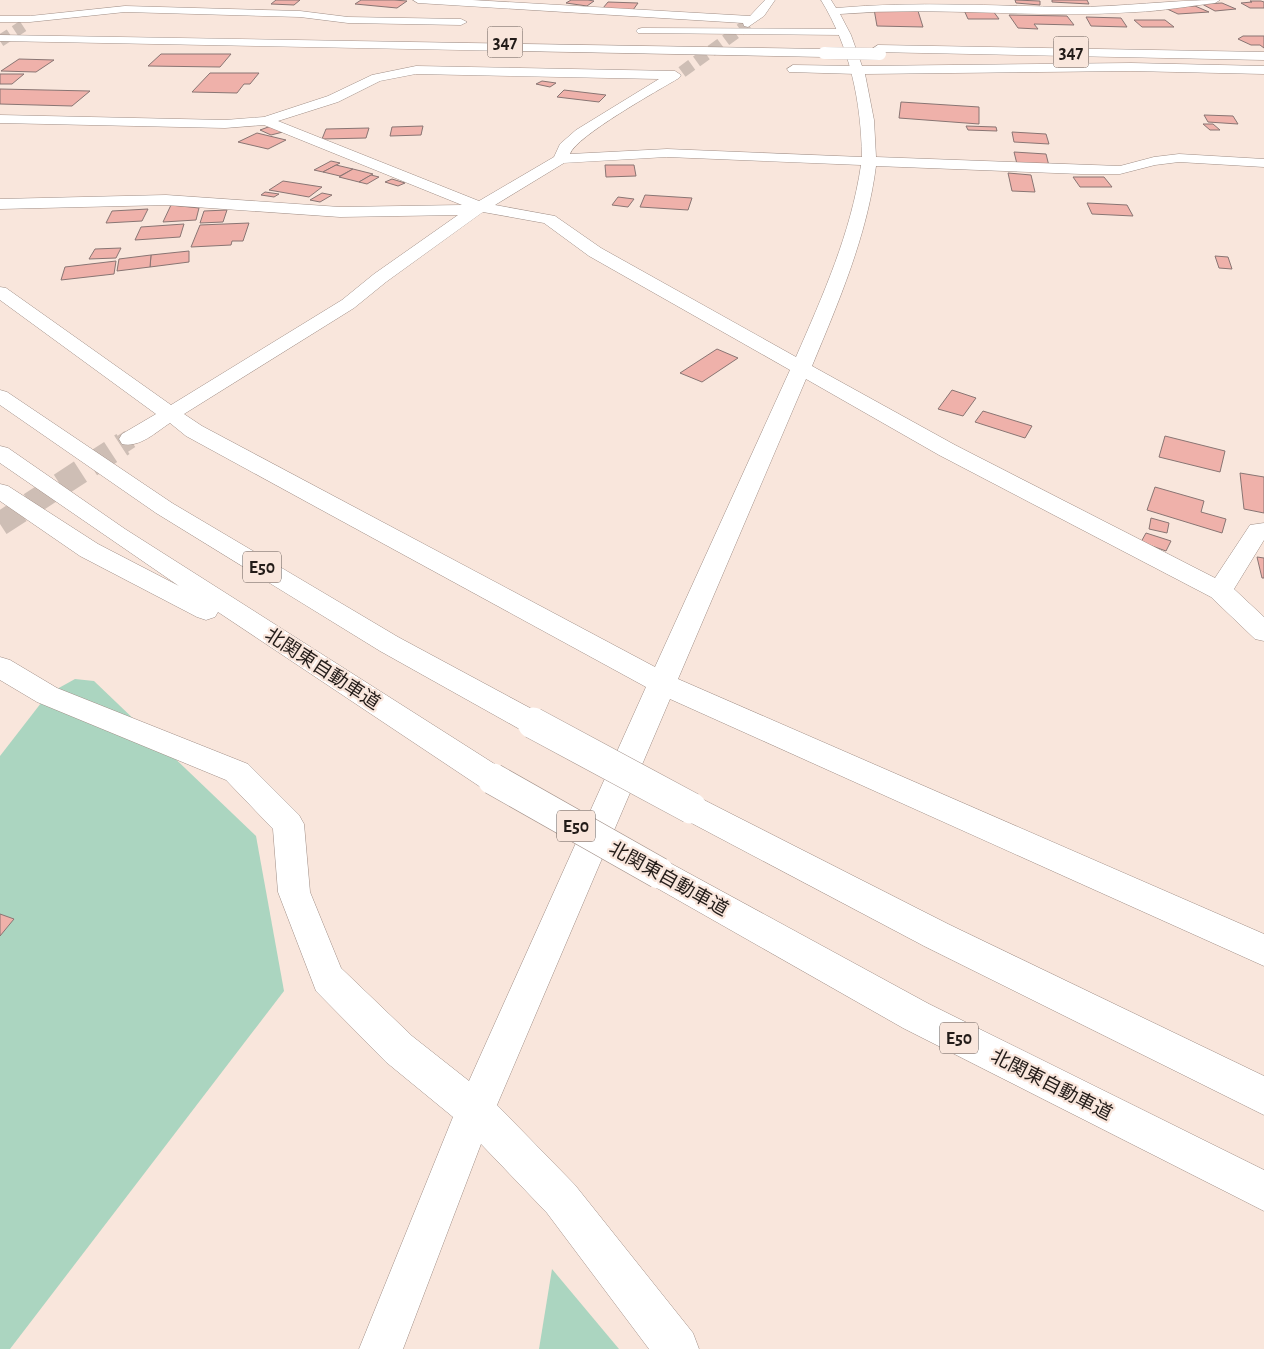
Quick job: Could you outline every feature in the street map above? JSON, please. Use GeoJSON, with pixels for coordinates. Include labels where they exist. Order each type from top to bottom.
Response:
{"type":"FeatureCollection","features":[{"type":"Feature","properties":{"kind":"main road"},"geometry":{"type":"LineString","coordinates":[[418,0],[627,11],[750,22],[760,14],[770,0]]}},
{"type":"Feature","properties":{"kind":"main road"},"geometry":{"type":"LineString","coordinates":[[382,1349],[475,1110],[833,294],[850,249],[869,162],[866,116],[857,70],[844,32],[834,11],[826,0]]}},
{"type":"Feature","properties":{"kind":"main road"},"geometry":{"type":"LineString","coordinates":[[834,11],[871,8],[1010,4],[1073,10],[1136,9],[1214,0]]}},
{"type":"Feature","properties":{"kind":"main road"},"geometry":{"type":"LineString","coordinates":[[4,7],[26,14],[27,22]]}},
{"type":"Feature","properties":{"kind":"main road"},"geometry":{"type":"LineString","coordinates":[[0,19],[27,22],[125,9],[300,14],[348,20],[460,22]]}},
{"type":"Feature","properties":{"kind":"main road"},"geometry":{"type":"LineString","coordinates":[[635,31],[844,32]]}},
{"type":"Feature","properties":{"kind":"main road"},"geometry":{"type":"LineString","coordinates":[[264,40],[364,33]]}},
{"type":"Feature","properties":{"kind":"main road"},"geometry":{"type":"LineString","coordinates":[[413,33],[469,33]]}},
{"type":"Feature","properties":{"kind":"main road"},"geometry":{"type":"LineString","coordinates":[[1,34],[182,38]]}},
{"type":"Feature","properties":{"kind":"main road"},"geometry":{"type":"LineString","coordinates":[[1,34],[48,39],[182,38]]}},
{"type":"Feature","properties":{"kind":"main road","name":"347"},"geometry":{"type":"LineString","coordinates":[[182,38],[1264,56]]}},
{"type":"Feature","properties":{"kind":"main road"},"geometry":{"type":"LineString","coordinates":[[264,40],[621,62],[679,71]]}},
{"type":"Feature","properties":{"kind":"main road","name":"347"},"geometry":{"type":"LineString","coordinates":[[879,51],[1264,62]]}},
{"type":"Feature","properties":{"kind":"main road"},"geometry":{"type":"LineString","coordinates":[[781,69],[1112,68],[1264,70]]}},
{"type":"Feature","properties":{"kind":"main road"},"geometry":{"type":"LineString","coordinates":[[0,119],[225,124],[266,121],[333,99],[376,78],[416,70],[679,71]]}},
{"type":"Feature","properties":{"kind":"main road"},"geometry":{"type":"LineString","coordinates":[[561,159],[565,147],[581,133],[679,71]]}},
{"type":"Feature","properties":{"kind":"main road"},"geometry":{"type":"LineString","coordinates":[[266,121],[480,207],[548,220],[595,252],[947,450],[1220,591],[1264,632]]}},
{"type":"Feature","properties":{"kind":"main road"},"geometry":{"type":"LineString","coordinates":[[130,439],[348,304],[380,278],[480,207],[561,159],[667,153],[1081,170],[1120,170],[1154,161],[1179,158],[1264,163]]}},
{"type":"Feature","properties":{"kind":"main road"},"geometry":{"type":"LineString","coordinates":[[0,204],[166,200],[340,212],[450,212],[480,207]]}},
{"type":"Feature","properties":{"kind":"main road"},"geometry":{"type":"LineString","coordinates":[[0,292],[169,415],[194,431],[663,684],[1264,950]]}},
{"type":"Feature","properties":{"kind":"main road","name":"E50"},"geometry":{"type":"LineString","coordinates":[[0,396],[164,508],[388,644],[692,808],[936,936],[1264,1096]]}},
{"type":"Feature","properties":{"kind":"main road","name":"北関東自動車道"},"geometry":{"type":"LineString","coordinates":[[0,453],[117,534],[493,779],[916,1016],[1264,1191]]}},
{"type":"Feature","properties":{"kind":"main road"},"geometry":{"type":"LineString","coordinates":[[0,491],[88,550],[343,681]]}},
{"type":"Feature","properties":{"kind":"main road"},"geometry":{"type":"LineString","coordinates":[[1220,591],[1258,530],[1264,531]]}},
{"type":"Feature","properties":{"kind":"main road"},"geometry":{"type":"LineString","coordinates":[[0,667],[47,695],[237,772],[288,824],[294,892],[328,979],[399,1049],[475,1110],[561,1198],[677,1349]]}},
{"type":"Feature","properties":{"kind":"green space"},"geometry":{"type":"Polygon","coordinates":[[[75,679],[94,681],[256,836],[284,991],[10,1349],[0,1349],[0,756],[48,694],[75,679]]]}},
{"type":"Feature","properties":{"kind":"green space"},"geometry":{"type":"Polygon","coordinates":[[[552,1269],[619,1349],[539,1349],[552,1269]]]}},
{"type":"Feature","properties":{"kind":"building"},"geometry":{"type":"Polygon","coordinates":[[[276,0],[300,0],[294,5],[271,4],[276,0]]]}},
{"type":"Feature","properties":{"kind":"building"},"geometry":{"type":"Polygon","coordinates":[[[361,0],[407,1],[397,8],[355,4],[361,0]]]}},
{"type":"Feature","properties":{"kind":"building"},"geometry":{"type":"Polygon","coordinates":[[[571,0],[594,1],[587,6],[566,3],[571,0]]]}},
{"type":"Feature","properties":{"kind":"building"},"geometry":{"type":"Polygon","coordinates":[[[1015,0],[1040,1],[1040,5],[1016,3],[1015,0]]]}},
{"type":"Feature","properties":{"kind":"building"},"geometry":{"type":"Polygon","coordinates":[[[1052,0],[1087,0],[1089,4],[1052,2],[1052,0]]]}},
{"type":"Feature","properties":{"kind":"building"},"geometry":{"type":"Polygon","coordinates":[[[1250,1],[1264,2],[1264,8],[1250,8],[1241,3],[1252,2],[1250,1]]]}},
{"type":"Feature","properties":{"kind":"building"},"geometry":{"type":"Polygon","coordinates":[[[608,2],[638,3],[633,10],[603,8],[608,2]]]}},
{"type":"Feature","properties":{"kind":"building"},"geometry":{"type":"Polygon","coordinates":[[[1222,3],[1236,9],[1215,11],[1202,4],[1222,3]]]}},
{"type":"Feature","properties":{"kind":"building"},"geometry":{"type":"Polygon","coordinates":[[[1195,6],[1209,12],[1178,14],[1165,8],[1195,6]]]}},
{"type":"Feature","properties":{"kind":"building"},"geometry":{"type":"Polygon","coordinates":[[[874,9],[918,11],[923,27],[877,26],[874,9]]]}},
{"type":"Feature","properties":{"kind":"building"},"geometry":{"type":"Polygon","coordinates":[[[964,10],[993,11],[999,19],[968,19],[964,10]]]}},
{"type":"Feature","properties":{"kind":"building"},"geometry":{"type":"Polygon","coordinates":[[[1009,15],[1067,16],[1074,25],[1034,24],[1038,29],[1018,28],[1009,15]]]}},
{"type":"Feature","properties":{"kind":"building"},"geometry":{"type":"Polygon","coordinates":[[[1086,17],[1121,18],[1127,27],[1091,26],[1086,17]]]}},
{"type":"Feature","properties":{"kind":"building"},"geometry":{"type":"Polygon","coordinates":[[[1134,20],[1165,20],[1174,27],[1142,27],[1134,20]]]}},
{"type":"Feature","properties":{"kind":"building"},"geometry":{"type":"Polygon","coordinates":[[[1243,36],[1264,36],[1264,48],[1260,45],[1251,45],[1238,39],[1243,36]]]}},
{"type":"Feature","properties":{"kind":"building"},"geometry":{"type":"Polygon","coordinates":[[[161,54],[231,54],[220,67],[148,66],[161,54]]]}},
{"type":"Feature","properties":{"kind":"building"},"geometry":{"type":"Polygon","coordinates":[[[19,59],[54,60],[36,72],[1,71],[19,59]]]}},
{"type":"Feature","properties":{"kind":"building"},"geometry":{"type":"Polygon","coordinates":[[[210,73],[259,73],[250,84],[244,84],[237,93],[192,92],[210,73]]]}},
{"type":"Feature","properties":{"kind":"building"},"geometry":{"type":"Polygon","coordinates":[[[0,74],[24,74],[12,84],[0,84],[0,74]]]}},
{"type":"Feature","properties":{"kind":"building"},"geometry":{"type":"Polygon","coordinates":[[[542,81],[556,83],[550,87],[536,84],[542,81]]]}},
{"type":"Feature","properties":{"kind":"building"},"geometry":{"type":"Polygon","coordinates":[[[0,89],[90,91],[72,106],[0,104],[0,89]]]}},
{"type":"Feature","properties":{"kind":"building"},"geometry":{"type":"Polygon","coordinates":[[[564,90],[606,95],[599,102],[557,97],[564,90]]]}},
{"type":"Feature","properties":{"kind":"building"},"geometry":{"type":"Polygon","coordinates":[[[901,102],[979,107],[979,124],[899,118],[901,102]]]}},
{"type":"Feature","properties":{"kind":"building"},"geometry":{"type":"Polygon","coordinates":[[[1204,115],[1233,116],[1238,124],[1208,122],[1204,115]]]}},
{"type":"Feature","properties":{"kind":"building"},"geometry":{"type":"Polygon","coordinates":[[[1203,124],[1213,124],[1220,130],[1210,130],[1203,124]]]}},
{"type":"Feature","properties":{"kind":"building"},"geometry":{"type":"Polygon","coordinates":[[[271,126],[283,132],[271,135],[260,130],[271,126]]]}},
{"type":"Feature","properties":{"kind":"building"},"geometry":{"type":"Polygon","coordinates":[[[423,126],[421,135],[390,136],[392,127],[423,126]]]}},
{"type":"Feature","properties":{"kind":"building"},"geometry":{"type":"Polygon","coordinates":[[[966,126],[996,127],[997,131],[968,130],[966,126]]]}},
{"type":"Feature","properties":{"kind":"building"},"geometry":{"type":"Polygon","coordinates":[[[369,128],[366,138],[322,139],[326,129],[369,128]]]}},
{"type":"Feature","properties":{"kind":"building"},"geometry":{"type":"Polygon","coordinates":[[[1012,132],[1046,134],[1049,144],[1014,142],[1012,132]]]}},
{"type":"Feature","properties":{"kind":"building"},"geometry":{"type":"Polygon","coordinates":[[[257,133],[286,140],[268,149],[238,142],[257,133]]]}},
{"type":"Feature","properties":{"kind":"building"},"geometry":{"type":"Polygon","coordinates":[[[1014,152],[1046,154],[1049,166],[1017,164],[1014,152]]]}},
{"type":"Feature","properties":{"kind":"building"},"geometry":{"type":"Polygon","coordinates":[[[331,161],[340,163],[323,172],[314,170],[331,161]]]}},
{"type":"Feature","properties":{"kind":"building"},"geometry":{"type":"Polygon","coordinates":[[[336,165],[353,169],[340,176],[323,172],[336,165]]]}},
{"type":"Feature","properties":{"kind":"building"},"geometry":{"type":"Polygon","coordinates":[[[605,165],[634,165],[636,176],[606,177],[605,165]]]}},
{"type":"Feature","properties":{"kind":"building"},"geometry":{"type":"Polygon","coordinates":[[[353,169],[373,174],[359,182],[339,177],[353,169]]]}},
{"type":"Feature","properties":{"kind":"building"},"geometry":{"type":"Polygon","coordinates":[[[1008,173],[1031,175],[1035,192],[1012,191],[1008,173]]]}},
{"type":"Feature","properties":{"kind":"building"},"geometry":{"type":"Polygon","coordinates":[[[371,175],[379,177],[367,184],[359,182],[371,175]]]}},
{"type":"Feature","properties":{"kind":"building"},"geometry":{"type":"Polygon","coordinates":[[[1073,177],[1104,177],[1112,187],[1080,187],[1073,177]]]}},
{"type":"Feature","properties":{"kind":"building"},"geometry":{"type":"Polygon","coordinates":[[[392,179],[405,183],[398,186],[385,182],[392,179]]]}},
{"type":"Feature","properties":{"kind":"building"},"geometry":{"type":"Polygon","coordinates":[[[283,181],[322,187],[309,197],[269,190],[283,181]]]}},
{"type":"Feature","properties":{"kind":"building"},"geometry":{"type":"Polygon","coordinates":[[[265,192],[279,194],[274,197],[261,195],[265,192]]]}},
{"type":"Feature","properties":{"kind":"building"},"geometry":{"type":"Polygon","coordinates":[[[322,193],[332,195],[320,202],[310,200],[322,193]]]}},
{"type":"Feature","properties":{"kind":"building"},"geometry":{"type":"Polygon","coordinates":[[[645,195],[692,198],[688,210],[640,207],[645,195]]]}},
{"type":"Feature","properties":{"kind":"building"},"geometry":{"type":"Polygon","coordinates":[[[618,197],[634,199],[628,207],[612,205],[618,197]]]}},
{"type":"Feature","properties":{"kind":"building"},"geometry":{"type":"Polygon","coordinates":[[[1087,203],[1127,205],[1133,216],[1092,214],[1087,203]]]}},
{"type":"Feature","properties":{"kind":"building"},"geometry":{"type":"Polygon","coordinates":[[[171,205],[199,208],[196,220],[163,222],[171,205]]]}},
{"type":"Feature","properties":{"kind":"building"},"geometry":{"type":"Polygon","coordinates":[[[148,209],[142,221],[106,223],[112,211],[148,209]]]}},
{"type":"Feature","properties":{"kind":"building"},"geometry":{"type":"Polygon","coordinates":[[[227,210],[223,222],[200,223],[204,211],[227,210]]]}},
{"type":"Feature","properties":{"kind":"building"},"geometry":{"type":"Polygon","coordinates":[[[249,223],[243,241],[232,241],[231,245],[191,247],[200,225],[249,223]]]}},
{"type":"Feature","properties":{"kind":"building"},"geometry":{"type":"Polygon","coordinates":[[[184,224],[180,237],[135,240],[141,227],[184,224]]]}},
{"type":"Feature","properties":{"kind":"building"},"geometry":{"type":"Polygon","coordinates":[[[121,248],[116,258],[89,259],[95,249],[121,248]]]}},
{"type":"Feature","properties":{"kind":"building"},"geometry":{"type":"Polygon","coordinates":[[[189,251],[189,262],[150,267],[151,255],[189,251]]]}},
{"type":"Feature","properties":{"kind":"building"},"geometry":{"type":"Polygon","coordinates":[[[151,255],[150,267],[117,271],[119,259],[151,255]]]}},
{"type":"Feature","properties":{"kind":"building"},"geometry":{"type":"Polygon","coordinates":[[[1215,256],[1228,257],[1232,269],[1219,268],[1215,256]]]}},
{"type":"Feature","properties":{"kind":"building"},"geometry":{"type":"Polygon","coordinates":[[[116,261],[114,274],[61,280],[65,267],[116,261]]]}},
{"type":"Feature","properties":{"kind":"building"},"geometry":{"type":"Polygon","coordinates":[[[717,349],[738,358],[702,382],[680,373],[717,349]]]}},
{"type":"Feature","properties":{"kind":"building"},"geometry":{"type":"Polygon","coordinates":[[[952,390],[976,398],[963,416],[938,409],[952,390]]]}},
{"type":"Feature","properties":{"kind":"building"},"geometry":{"type":"Polygon","coordinates":[[[983,411],[1032,426],[1025,438],[975,422],[983,411]]]}},
{"type":"Feature","properties":{"kind":"building"},"geometry":{"type":"Polygon","coordinates":[[[1165,436],[1225,451],[1220,472],[1159,457],[1165,436]]]}},
{"type":"Feature","properties":{"kind":"building"},"geometry":{"type":"Polygon","coordinates":[[[1240,473],[1264,477],[1264,513],[1244,509],[1240,473]]]}},
{"type":"Feature","properties":{"kind":"building"},"geometry":{"type":"Polygon","coordinates":[[[1155,487],[1204,501],[1201,512],[1226,519],[1222,533],[1147,510],[1155,487]]]}},
{"type":"Feature","properties":{"kind":"building"},"geometry":{"type":"Polygon","coordinates":[[[1151,518],[1169,523],[1167,533],[1149,529],[1151,518]]]}},
{"type":"Feature","properties":{"kind":"building"},"geometry":{"type":"Polygon","coordinates":[[[1146,533],[1171,541],[1166,551],[1141,542],[1146,533]]]}},
{"type":"Feature","properties":{"kind":"building"},"geometry":{"type":"Polygon","coordinates":[[[1257,557],[1264,558],[1264,578],[1262,578],[1257,557]]]}},
{"type":"Feature","properties":{"kind":"building"},"geometry":{"type":"Polygon","coordinates":[[[0,914],[14,919],[0,936],[0,914]]]}},
{"type":"Feature","properties":{"kind":"tunnel"},"geometry":{"type":"LineString","coordinates":[[682,72],[748,24]]}},
{"type":"Feature","properties":{"kind":"tunnel"},"geometry":{"type":"LineString","coordinates":[[0,41],[23,26]]}},
{"type":"Feature","properties":{"kind":"tunnel"},"geometry":{"type":"LineString","coordinates":[[121,445],[130,439]]}},
{"type":"Feature","properties":{"kind":"tunnel"},"geometry":{"type":"LineString","coordinates":[[0,524],[123,444]]}}]}
